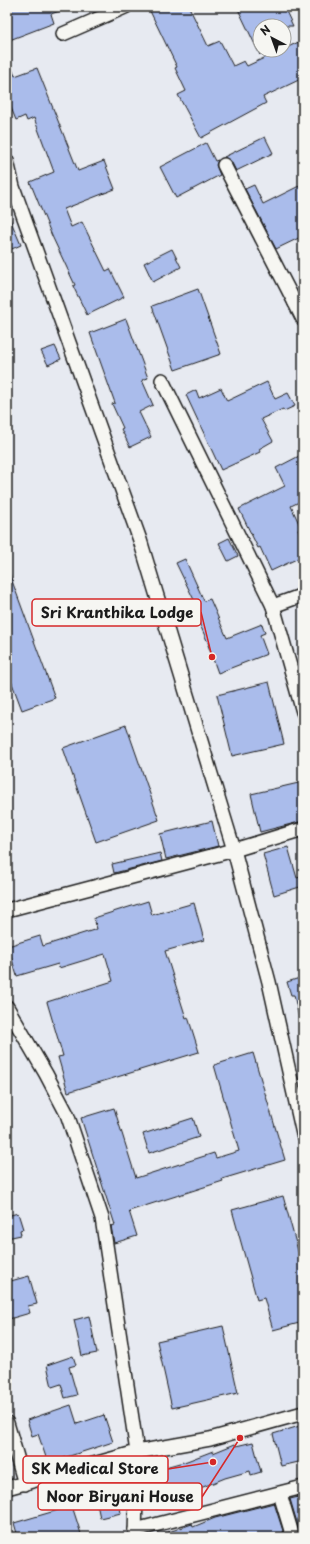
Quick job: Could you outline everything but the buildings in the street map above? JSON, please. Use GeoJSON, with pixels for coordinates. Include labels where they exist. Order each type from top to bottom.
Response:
{"type":"FeatureCollection","features":[{"type":"Feature","properties":{"kind":"street"},"geometry":{"type":"LineString","coordinates":[[63,34],[124,7]]}},
{"type":"Feature","properties":{"kind":"street"},"geometry":{"type":"LineString","coordinates":[[7,162],[10,188],[140,540],[234,850],[269,982],[303,1134]]}},
{"type":"Feature","properties":{"kind":"street"},"geometry":{"type":"LineString","coordinates":[[224,165],[299,301],[303,318]]}},
{"type":"Feature","properties":{"kind":"street"},"geometry":{"type":"LineString","coordinates":[[162,380],[273,606],[303,712]]}},
{"type":"Feature","properties":{"kind":"street"},"geometry":{"type":"LineString","coordinates":[[273,606],[303,595]]}},
{"type":"Feature","properties":{"kind":"street"},"geometry":{"type":"LineString","coordinates":[[7,910],[234,850],[303,829]]}},
{"type":"Feature","properties":{"kind":"street"},"geometry":{"type":"LineString","coordinates":[[7,1007],[67,1114],[102,1218],[137,1452],[135,1534],[303,1487]]}},
{"type":"Feature","properties":{"kind":"street"},"geometry":{"type":"LineString","coordinates":[[7,1488],[137,1452],[210,1439],[303,1413]]}},
{"type":"Feature","properties":{"kind":"street"},"geometry":{"type":"LineString","coordinates":[[7,1423],[24,1484]]}},
{"type":"Feature","properties":{"kind":"street"},"geometry":{"type":"LineString","coordinates":[[280,1494],[293,1537]]}},
{"type":"Feature","properties":{"kind":"place","name":"Sri Kranthika Lodge"},"geometry":{"type":"Point","coordinates":[212,657]}},
{"type":"Feature","properties":{"kind":"place","name":"Noor Biryani House"},"geometry":{"type":"Point","coordinates":[240,1438]}},
{"type":"Feature","properties":{"kind":"place","name":"SK Medical Store"},"geometry":{"type":"Point","coordinates":[213,1462]}}]}
